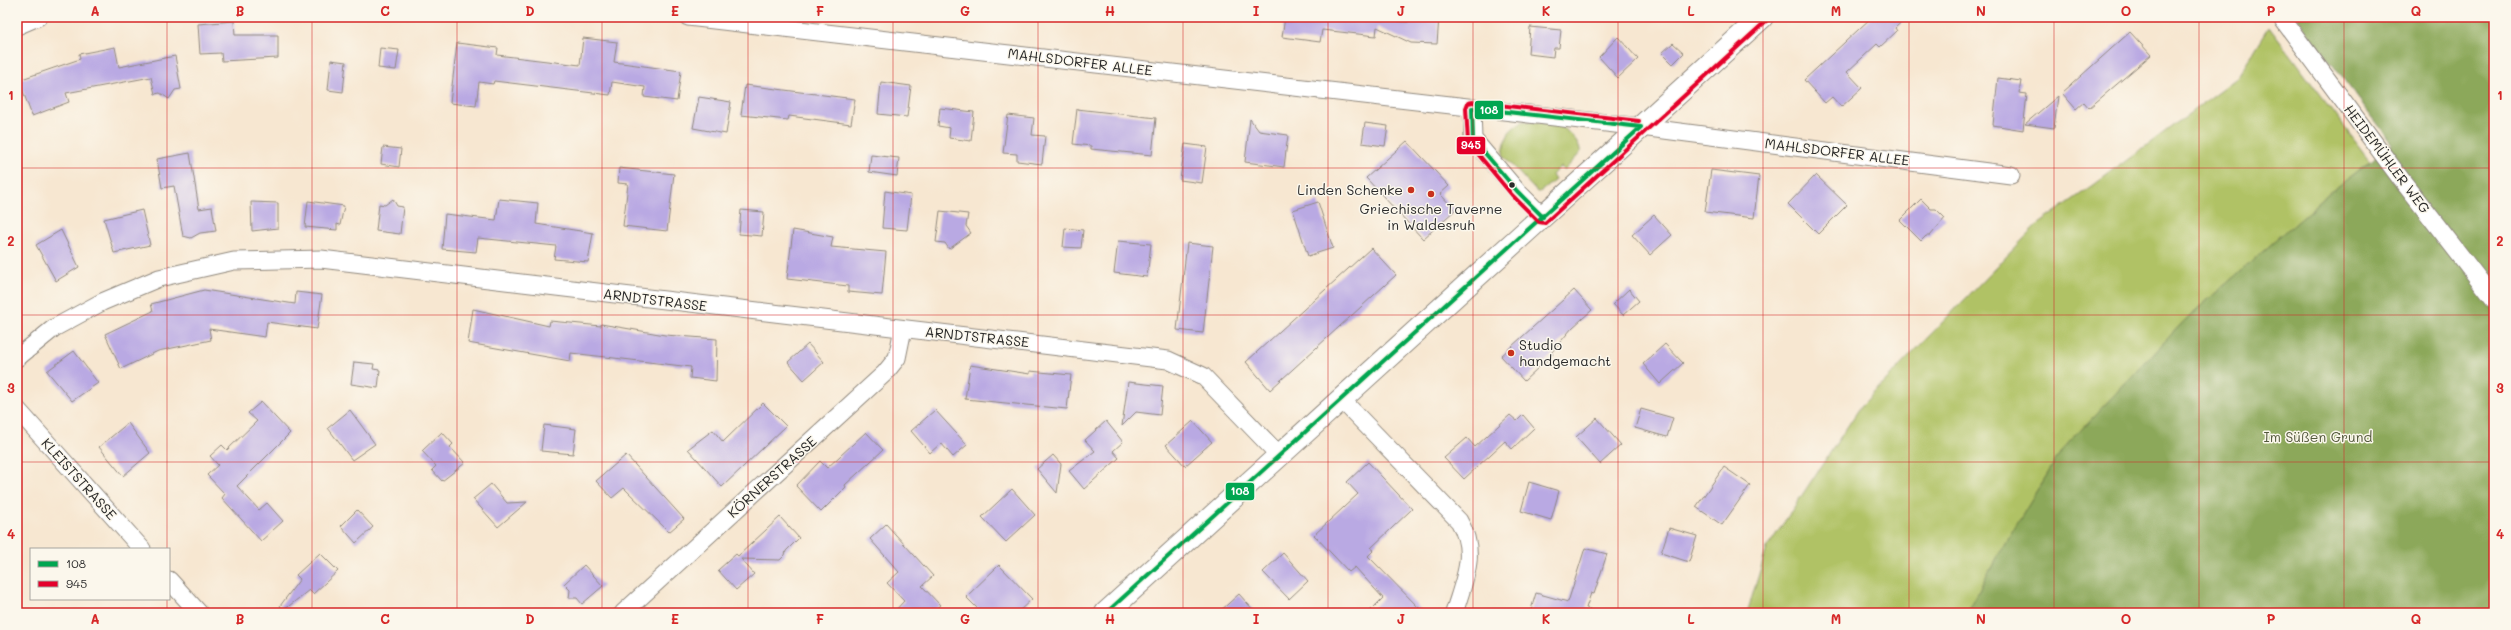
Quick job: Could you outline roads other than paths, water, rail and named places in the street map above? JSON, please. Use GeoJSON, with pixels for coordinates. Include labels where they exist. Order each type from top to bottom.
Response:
{"type":"FeatureCollection","features":[{"type":"Feature","properties":{"kind":"street"},"geometry":{"type":"LineString","coordinates":[[17,26],[38,17]]}},
{"type":"Feature","properties":{"kind":"street","name":"MAHLSDORFER ALLEE"},"geometry":{"type":"LineString","coordinates":[[688,17],[1641,127],[2011,174]]}},
{"type":"Feature","properties":{"kind":"street"},"geometry":{"type":"LineString","coordinates":[[1106,613],[1278,455],[1543,217],[1762,17]]}},
{"type":"Feature","properties":{"kind":"street","name":"HEIDEMÜHLER WEG"},"geometry":{"type":"LineString","coordinates":[[2281,17],[2401,179],[2494,299]]}},
{"type":"Feature","properties":{"kind":"street"},"geometry":{"type":"LineString","coordinates":[[1472,108],[1473,139],[1517,191],[1543,217]]}},
{"type":"Feature","properties":{"kind":"street","name":"ARNDTSTRASSE"},"geometry":{"type":"LineString","coordinates":[[17,358],[54,328],[102,302],[159,278],[234,260],[321,259],[1168,360],[1203,376],[1278,455]]}},
{"type":"Feature","properties":{"kind":"street","name":"KÖRNERSTRASSE"},"geometry":{"type":"LineString","coordinates":[[623,613],[885,373],[897,358],[903,329]]}},
{"type":"Feature","properties":{"kind":"street"},"geometry":{"type":"LineString","coordinates":[[1341,399],[1459,521],[1468,535],[1470,553],[1466,576],[1454,613]]}},
{"type":"Feature","properties":{"kind":"street","name":"KLEISTSTRASSE"},"geometry":{"type":"LineString","coordinates":[[17,409],[141,548]]}},
{"type":"Feature","properties":{"kind":"street"},"geometry":{"type":"LineString","coordinates":[[170,581],[199,613]]}},
{"type":"Feature","properties":{"kind":"place","name":"Linden Schenke"},"geometry":{"type":"Point","coordinates":[1411,190]}},
{"type":"Feature","properties":{"kind":"place","name":"Griechische Taverne in Waldesruh"},"geometry":{"type":"Point","coordinates":[1431,194]}},
{"type":"Feature","properties":{"kind":"place","name":"Studio handgemacht"},"geometry":{"type":"Point","coordinates":[1511,353]}},
{"type":"Feature","properties":{"kind":"park label","name":"Im Süßen Grund"},"geometry":{"type":"Point","coordinates":[2318,437]}}]}
